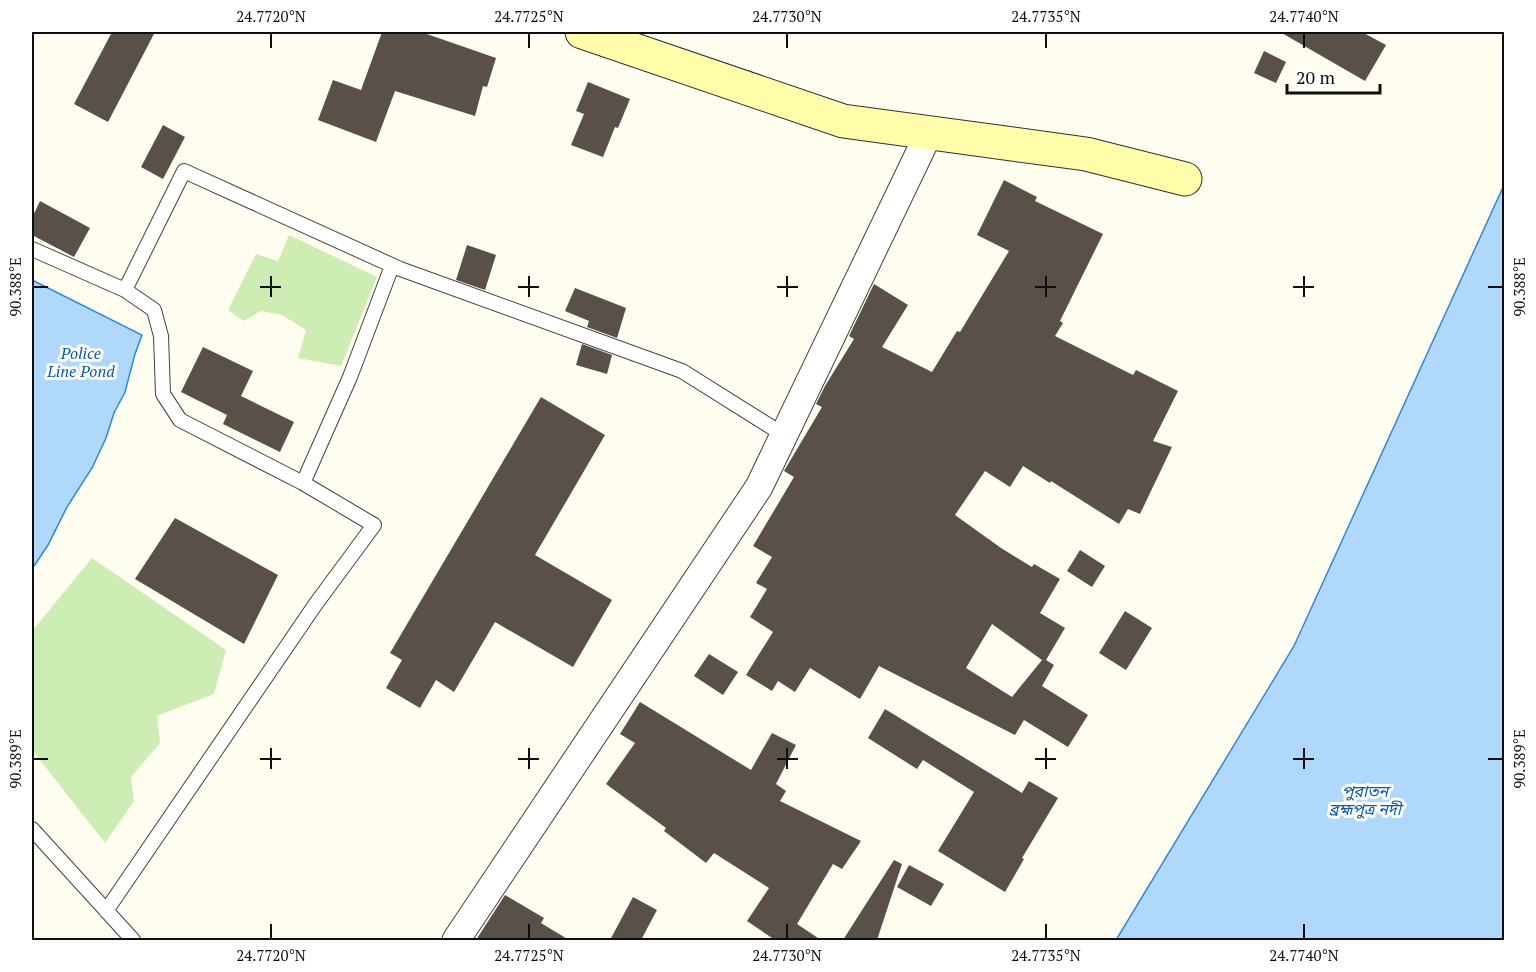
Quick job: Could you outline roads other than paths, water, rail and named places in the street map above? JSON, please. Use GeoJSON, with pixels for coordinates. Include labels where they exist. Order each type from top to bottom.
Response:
{"type":"FeatureCollection","features":[{"type":"Feature","properties":{"kind":"street"},"geometry":{"type":"LineString","coordinates":[[582,32],[843,121],[1086,154],[1185,179]]}},
{"type":"Feature","properties":{"kind":"street"},"geometry":{"type":"LineString","coordinates":[[456,940],[759,487],[929,133]]}},
{"type":"Feature","properties":{"kind":"lane"},"geometry":{"type":"LineString","coordinates":[[125,290],[184,171],[398,268]]}},
{"type":"Feature","properties":{"kind":"lane"},"geometry":{"type":"LineString","coordinates":[[32,249],[125,290],[154,310],[162,336],[163,394],[180,420],[303,483],[374,525],[315,605],[106,911]]}},
{"type":"Feature","properties":{"kind":"lane"},"geometry":{"type":"LineString","coordinates":[[303,483],[350,377],[392,266],[682,371],[784,435]]}},
{"type":"Feature","properties":{"kind":"lane"},"geometry":{"type":"LineString","coordinates":[[32,829],[133,940]]}},
{"type":"Feature","properties":{"kind":"water","name":"পুরাতন ব্রহ্মপুত্র নদী"},"geometry":{"type":"Polygon","coordinates":[[[1504,185],[1504,940],[1116,940],[1294,646],[1504,185]]]}},
{"type":"Feature","properties":{"kind":"water","name":"Police Line Pond"},"geometry":{"type":"Polygon","coordinates":[[[32,280],[142,335],[125,392],[92,468],[32,569],[32,280]]]}}]}
